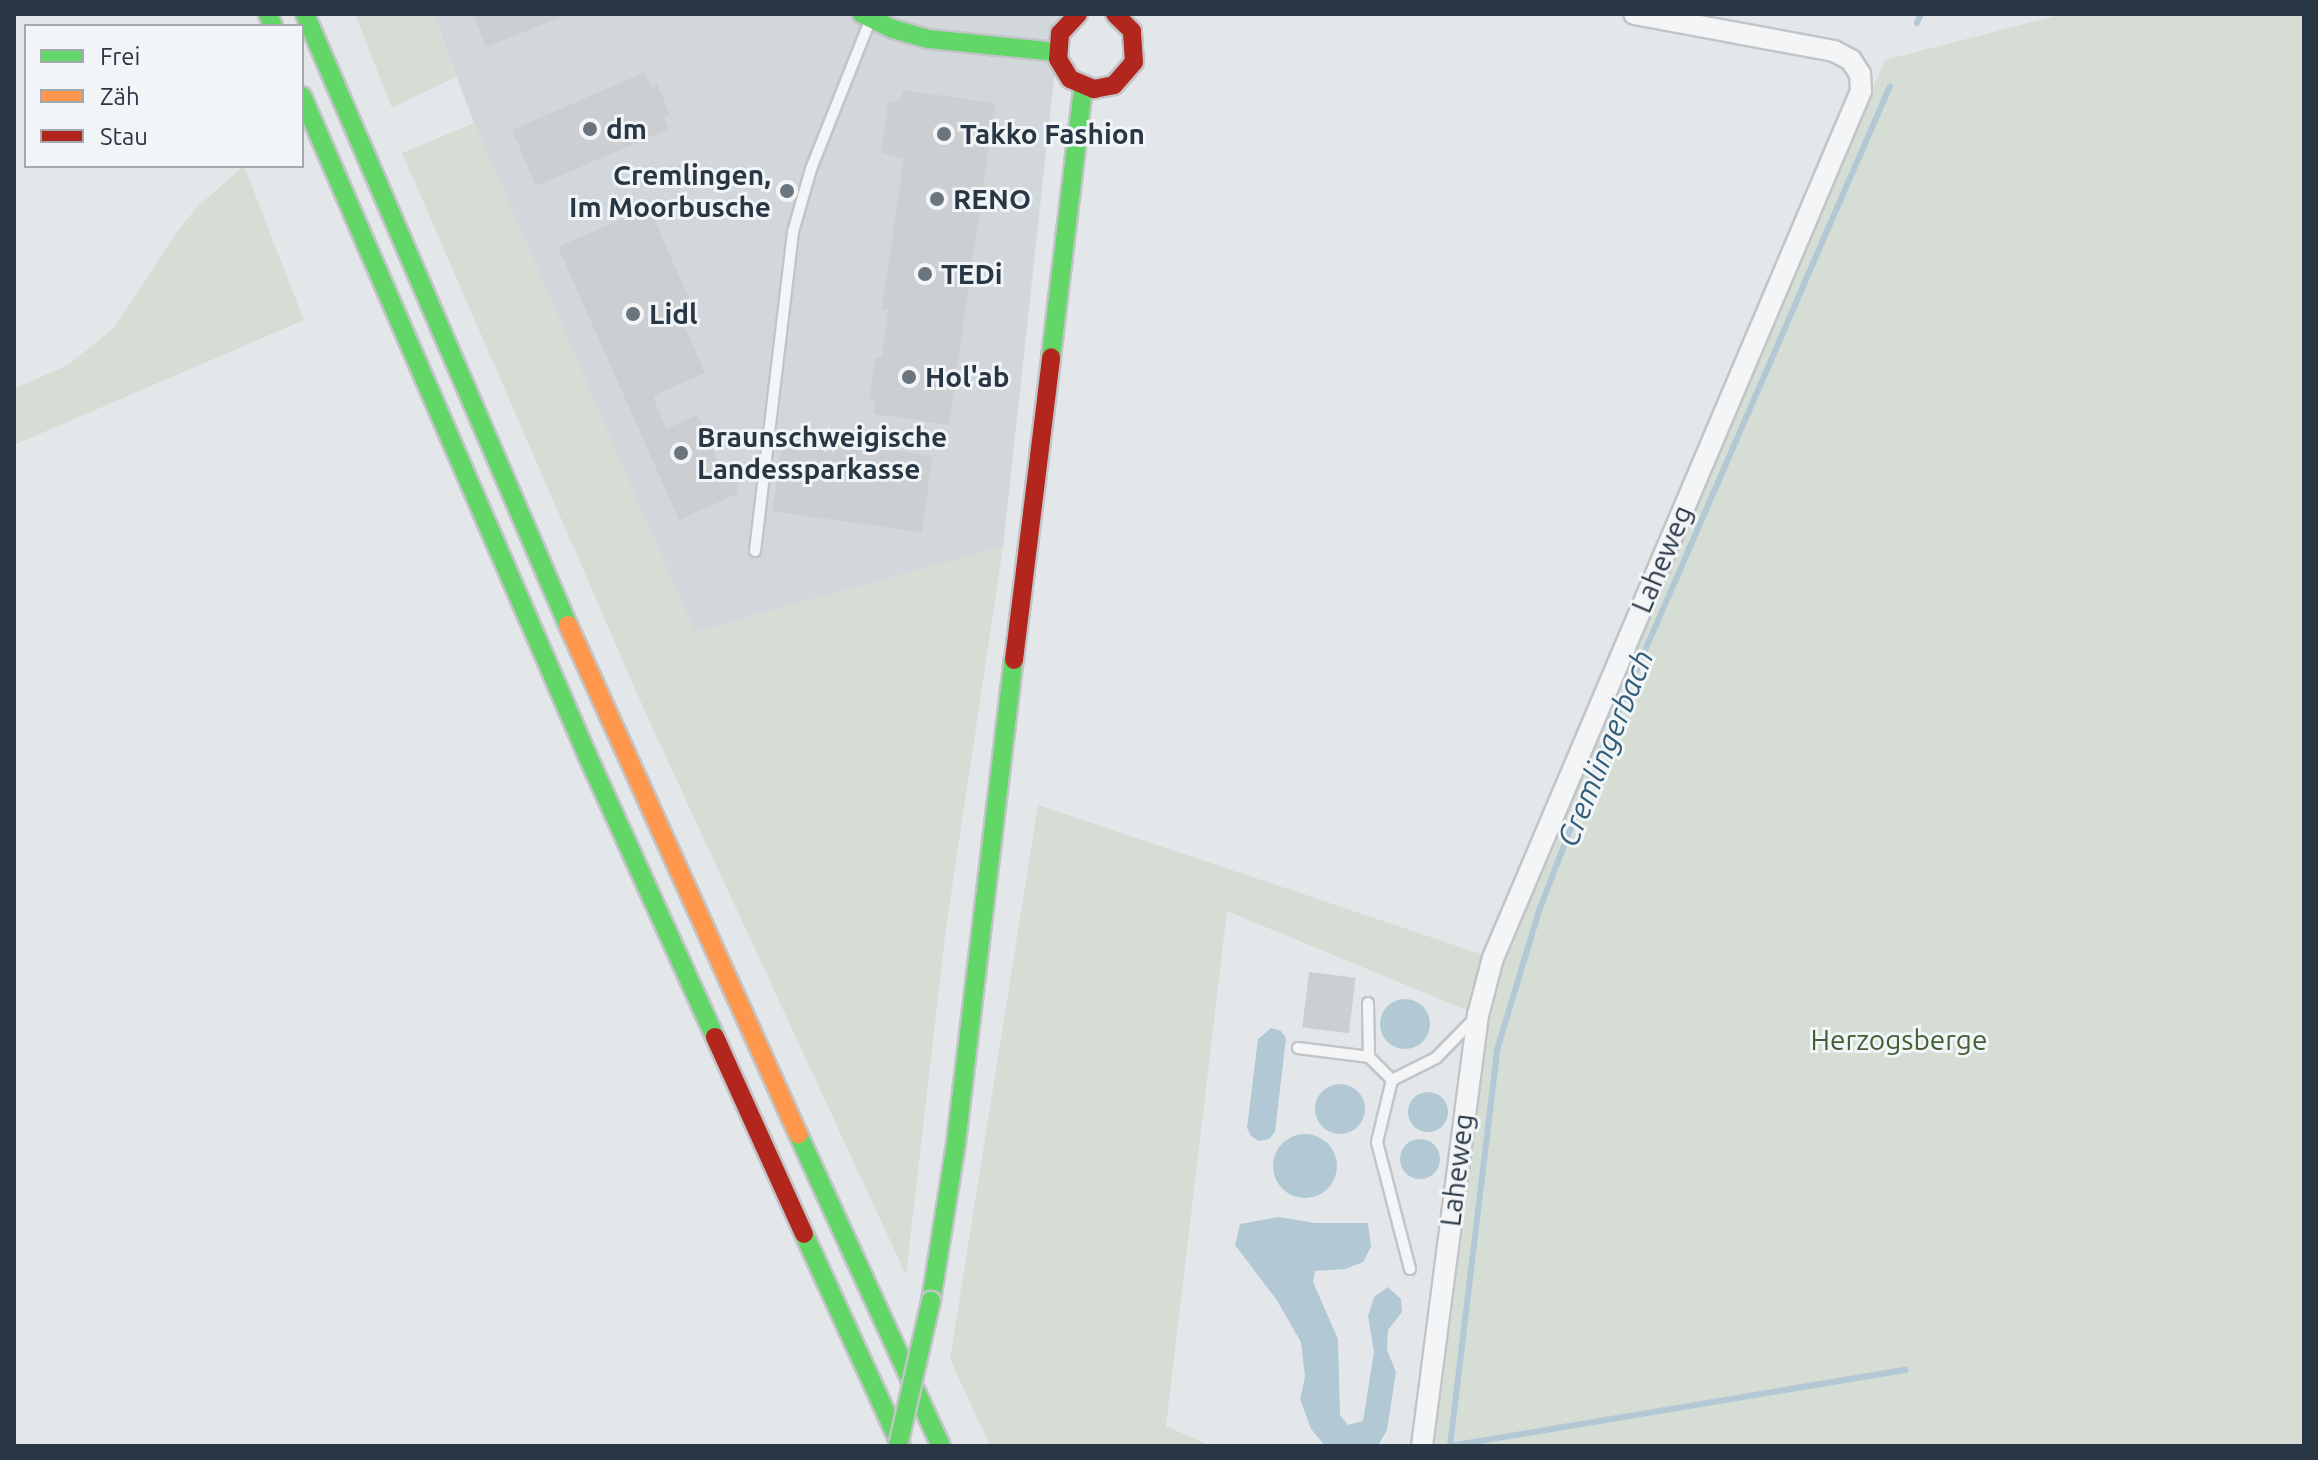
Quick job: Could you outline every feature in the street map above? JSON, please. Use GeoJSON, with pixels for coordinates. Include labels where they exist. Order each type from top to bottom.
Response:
{"type":"FeatureCollection","features":[{"type":"Feature","properties":{"kind":"main road"},"geometry":{"type":"LineString","coordinates":[[305,14],[620,745],[941,1446]]}},
{"type":"Feature","properties":{"kind":"main road"},"geometry":{"type":"LineString","coordinates":[[1078,14],[1060,33],[1057,52],[1065,73],[1083,87],[1114,85],[1134,62],[1132,31],[1115,14]]}},
{"type":"Feature","properties":{"kind":"main road"},"geometry":{"type":"LineString","coordinates":[[866,16],[929,39],[1057,52]]}},
{"type":"Feature","properties":{"kind":"main road"},"geometry":{"type":"LineString","coordinates":[[900,1446],[931,1301],[956,1143],[1083,87]]}},
{"type":"Feature","properties":{"kind":"main road"},"geometry":{"type":"LineString","coordinates":[[304,101],[575,729],[900,1446]]}},
{"type":"Feature","properties":{"kind":"street","name":"Laheweg"},"geometry":{"type":"LineString","coordinates":[[1422,1446],[1478,1015],[1493,958],[1861,91],[1860,74],[1851,60],[1834,51],[1634,14]]}},
{"type":"Feature","properties":{"kind":"lane"},"geometry":{"type":"LineString","coordinates":[[755,551],[793,232],[811,169],[866,16]]}},
{"type":"Feature","properties":{"kind":"lane"},"geometry":{"type":"LineString","coordinates":[[1368,1003],[1369,1057]]}},
{"type":"Feature","properties":{"kind":"lane"},"geometry":{"type":"LineString","coordinates":[[1410,1269],[1377,1142],[1392,1080],[1436,1058],[1478,1015]]}},
{"type":"Feature","properties":{"kind":"lane"},"geometry":{"type":"LineString","coordinates":[[1298,1048],[1369,1057],[1392,1080]]}},
{"type":"Feature","properties":{"kind":"shaded area"},"geometry":{"type":"Polygon","coordinates":[[[433,14],[1061,14],[1003,547],[694,632],[474,123],[433,14]]]}},
{"type":"Feature","properties":{"kind":"green space"},"geometry":{"type":"Polygon","coordinates":[[[355,14],[433,14],[456,77],[392,108],[355,14]]]}},
{"type":"Feature","properties":{"kind":"green space","name":"Herzogsberge"},"geometry":{"type":"Polygon","coordinates":[[[2063,14],[2304,14],[2304,1446],[1422,1446],[1478,1015],[1227,911],[1166,1426],[1211,1446],[990,1446],[950,1359],[1038,805],[1493,958],[1885,60],[2063,14]]]}},
{"type":"Feature","properties":{"kind":"green space"},"geometry":{"type":"Polygon","coordinates":[[[474,123],[694,632],[1003,547],[946,928],[906,1275],[646,714],[402,153],[474,123]]]}},
{"type":"Feature","properties":{"kind":"green space"},"geometry":{"type":"Polygon","coordinates":[[[245,168],[304,320],[14,445],[14,389],[68,365],[114,328],[197,207],[245,168]]]}},
{"type":"Feature","properties":{"kind":"water"},"geometry":{"type":"Polygon","coordinates":[[[1405,999],[1422,1007],[1430,1024],[1422,1041],[1405,1049],[1388,1041],[1380,1024],[1388,1007],[1405,999]]]}},
{"type":"Feature","properties":{"kind":"water"},"geometry":{"type":"Polygon","coordinates":[[[1271,1028],[1281,1031],[1286,1038],[1275,1132],[1269,1139],[1259,1141],[1251,1136],[1247,1128],[1258,1039],[1271,1028]]]}},
{"type":"Feature","properties":{"kind":"water"},"geometry":{"type":"Polygon","coordinates":[[[1340,1084],[1358,1091],[1365,1109],[1358,1127],[1340,1134],[1322,1127],[1315,1109],[1322,1091],[1340,1084]]]}},
{"type":"Feature","properties":{"kind":"water"},"geometry":{"type":"Polygon","coordinates":[[[1428,1092],[1442,1098],[1448,1112],[1442,1126],[1428,1132],[1414,1126],[1408,1112],[1414,1098],[1428,1092]]]}},
{"type":"Feature","properties":{"kind":"water"},"geometry":{"type":"Polygon","coordinates":[[[1299,1134],[1311,1134],[1328,1143],[1335,1154],[1335,1178],[1328,1189],[1311,1198],[1299,1198],[1287,1193],[1278,1184],[1273,1172],[1273,1160],[1278,1148],[1287,1139],[1299,1134]]]}},
{"type":"Feature","properties":{"kind":"water"},"geometry":{"type":"Polygon","coordinates":[[[1420,1139],[1434,1145],[1440,1159],[1434,1173],[1420,1179],[1406,1173],[1400,1159],[1406,1145],[1420,1139]]]}},
{"type":"Feature","properties":{"kind":"water"},"geometry":{"type":"Polygon","coordinates":[[[1279,1217],[1315,1223],[1368,1223],[1371,1247],[1363,1262],[1345,1269],[1315,1271],[1313,1282],[1338,1339],[1340,1415],[1348,1425],[1363,1421],[1374,1352],[1368,1316],[1374,1297],[1388,1287],[1401,1299],[1402,1312],[1388,1330],[1387,1350],[1396,1372],[1387,1430],[1378,1446],[1325,1446],[1311,1429],[1300,1399],[1305,1377],[1301,1342],[1276,1299],[1235,1245],[1240,1224],[1279,1217]]]}},
{"type":"Feature","properties":{"kind":"building"},"geometry":{"type":"Polygon","coordinates":[[[473,14],[566,14],[566,15],[486,47],[473,14]]]}},
{"type":"Feature","properties":{"kind":"building","name":"dm"},"geometry":{"type":"Polygon","coordinates":[[[645,72],[651,87],[657,84],[670,115],[664,117],[669,129],[536,186],[512,130],[645,72]]]}},
{"type":"Feature","properties":{"kind":"building"},"geometry":{"type":"Polygon","coordinates":[[[902,90],[995,103],[949,425],[874,414],[876,399],[869,398],[875,357],[882,358],[888,310],[882,309],[904,159],[881,153],[888,103],[901,100],[902,90]]]}},
{"type":"Feature","properties":{"kind":"building","name":"Lidl"},"geometry":{"type":"Polygon","coordinates":[[[649,207],[693,308],[679,314],[705,373],[653,396],[666,429],[697,415],[720,465],[741,468],[737,494],[679,520],[558,247],[649,207]]]}},
{"type":"Feature","properties":{"kind":"building"},"geometry":{"type":"Polygon","coordinates":[[[783,435],[933,456],[922,532],[772,511],[783,435]]]}},
{"type":"Feature","properties":{"kind":"building"},"geometry":{"type":"Polygon","coordinates":[[[1309,972],[1356,978],[1349,1033],[1302,1028],[1309,972]]]}},
{"type":"Feature","properties":{"kind":"waterway","name":"Cremlingerbach"},"geometry":{"type":"LineString","coordinates":[[1917,23],[1921,14]]}},
{"type":"Feature","properties":{"kind":"waterway","name":"Cremlingerbach"},"geometry":{"type":"LineString","coordinates":[[1450,1446],[1497,1050],[1540,908],[1594,768],[1890,86]]}},
{"type":"Feature","properties":{"kind":"waterway"},"geometry":{"type":"LineString","coordinates":[[1450,1446],[1906,1370]]}},
{"type":"Feature","properties":{"kind":"traffic: fast"},"geometry":{"type":"LineString","coordinates":[[268,14],[272,24]]}},
{"type":"Feature","properties":{"kind":"traffic: fast"},"geometry":{"type":"LineString","coordinates":[[305,14],[568,625]]}},
{"type":"Feature","properties":{"kind":"traffic: fast"},"geometry":{"type":"LineString","coordinates":[[862,14],[893,29],[929,39],[1057,52]]}},
{"type":"Feature","properties":{"kind":"traffic: fast"},"geometry":{"type":"LineString","coordinates":[[1051,357],[1083,87]]}},
{"type":"Feature","properties":{"kind":"traffic: fast"},"geometry":{"type":"LineString","coordinates":[[304,101],[588,757],[715,1037]]}},
{"type":"Feature","properties":{"kind":"traffic: fast"},"geometry":{"type":"LineString","coordinates":[[931,1301],[956,1143],[1014,660]]}},
{"type":"Feature","properties":{"kind":"traffic: fast"},"geometry":{"type":"LineString","coordinates":[[798,1134],[941,1446]]}},
{"type":"Feature","properties":{"kind":"traffic: fast"},"geometry":{"type":"LineString","coordinates":[[804,1234],[901,1446]]}},
{"type":"Feature","properties":{"kind":"traffic: fast"},"geometry":{"type":"LineString","coordinates":[[898,1446],[931,1301]]}},
{"type":"Feature","properties":{"kind":"traffic: slow"},"geometry":{"type":"LineString","coordinates":[[568,625],[798,1134]]}},
{"type":"Feature","properties":{"kind":"traffic: jam"},"geometry":{"type":"LineString","coordinates":[[1078,14],[1060,33],[1058,59],[1070,79],[1094,89],[1114,85],[1134,62],[1132,31],[1115,14]]}},
{"type":"Feature","properties":{"kind":"traffic: jam"},"geometry":{"type":"LineString","coordinates":[[1014,660],[1051,357]]}},
{"type":"Feature","properties":{"kind":"traffic: jam"},"geometry":{"type":"LineString","coordinates":[[715,1037],[804,1234]]}},
{"type":"Feature","properties":{"kind":"place","name":"dm"},"geometry":{"type":"Point","coordinates":[590,129]}},
{"type":"Feature","properties":{"kind":"place","name":"Takko Fashion"},"geometry":{"type":"Point","coordinates":[944,134]}},
{"type":"Feature","properties":{"kind":"place","name":"Cremlingen, Im Moorbusche"},"geometry":{"type":"Point","coordinates":[787,191]}},
{"type":"Feature","properties":{"kind":"place","name":"RENO"},"geometry":{"type":"Point","coordinates":[937,199]}},
{"type":"Feature","properties":{"kind":"place","name":"TEDi"},"geometry":{"type":"Point","coordinates":[925,274]}},
{"type":"Feature","properties":{"kind":"place","name":"Lidl"},"geometry":{"type":"Point","coordinates":[633,314]}},
{"type":"Feature","properties":{"kind":"place","name":"Hol'ab"},"geometry":{"type":"Point","coordinates":[909,377]}},
{"type":"Feature","properties":{"kind":"place","name":"Braunschweigische Landessparkasse"},"geometry":{"type":"Point","coordinates":[681,453]}}]}
